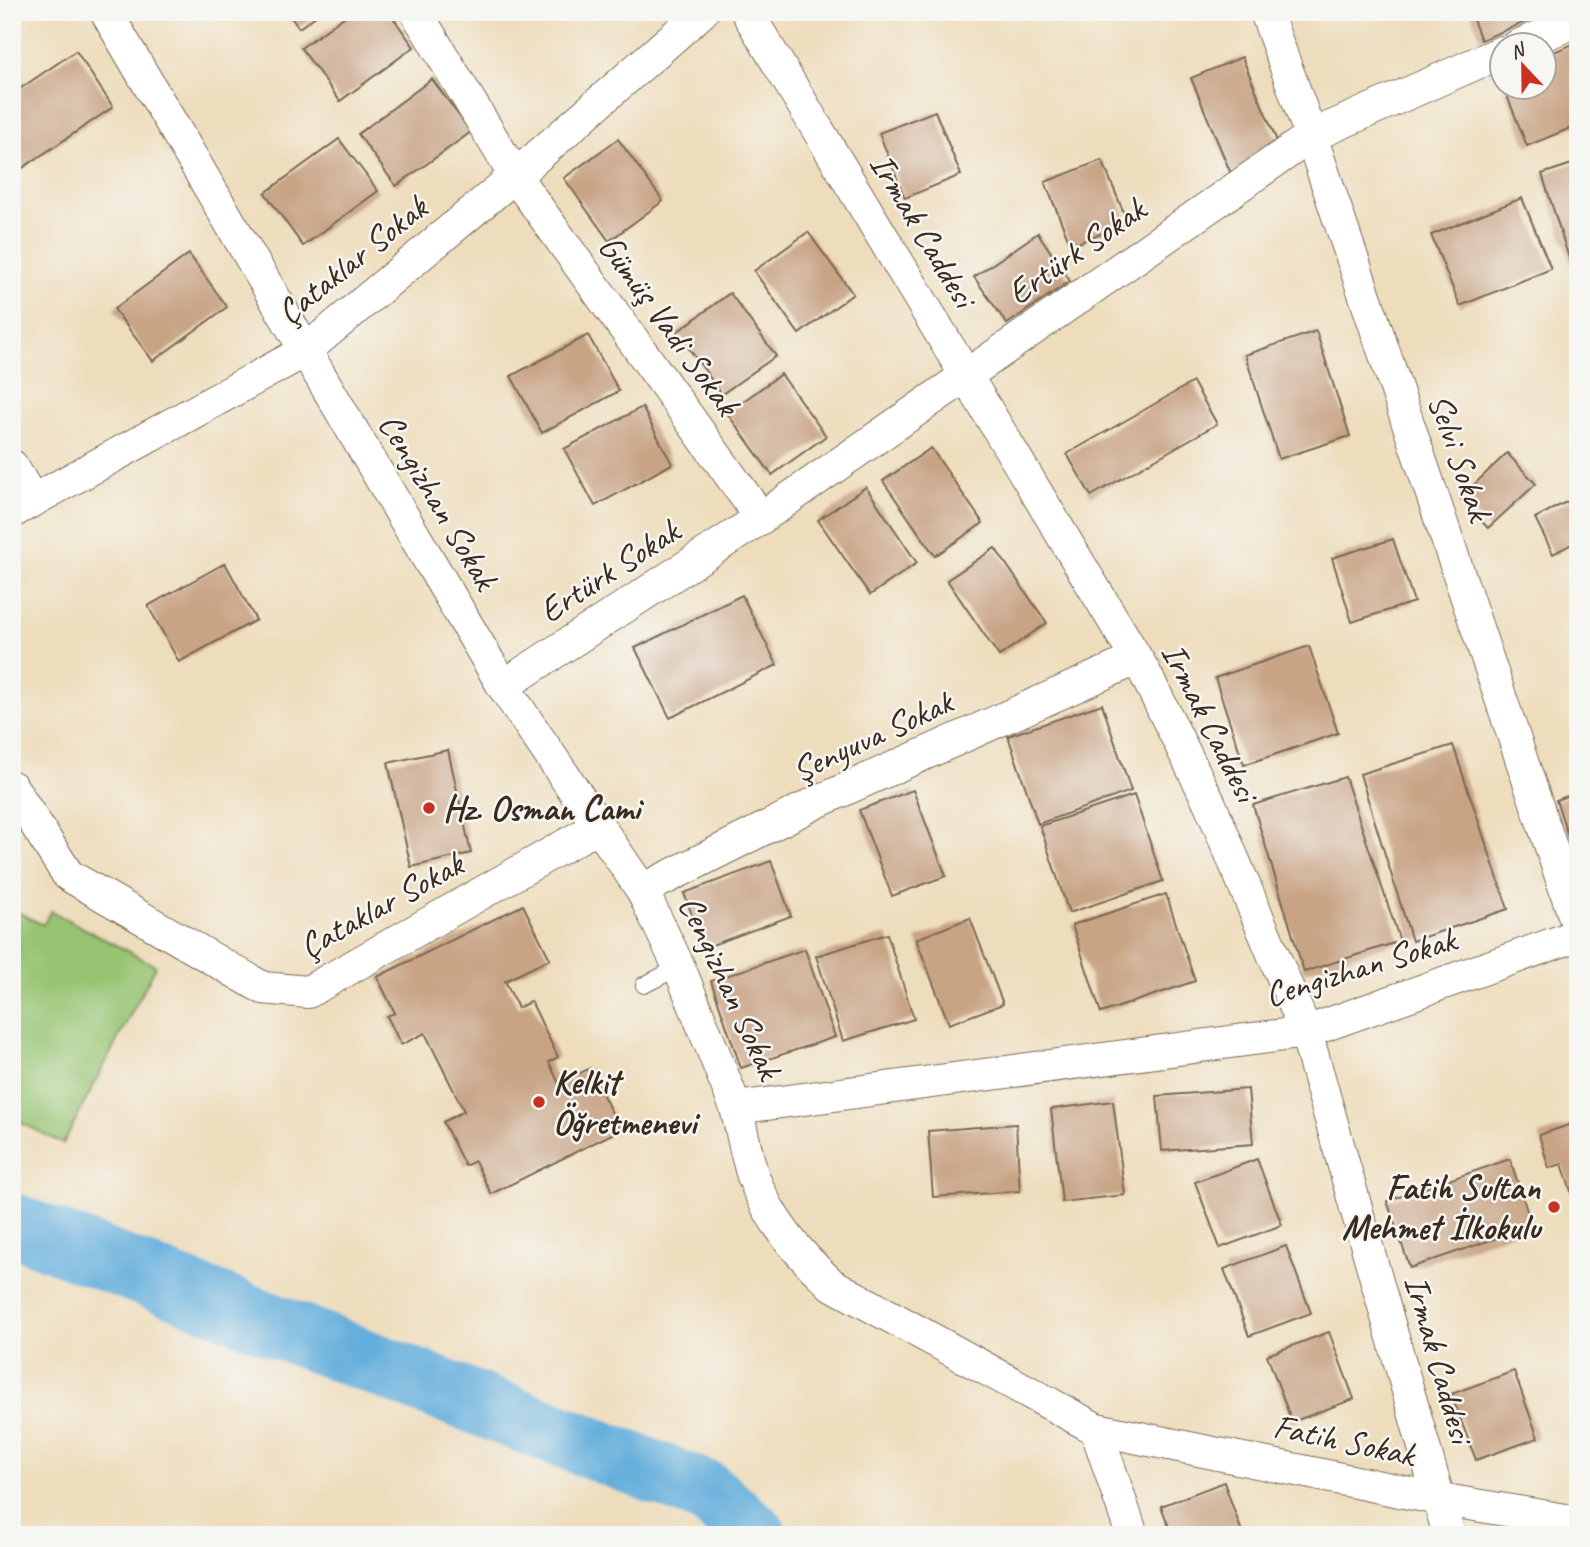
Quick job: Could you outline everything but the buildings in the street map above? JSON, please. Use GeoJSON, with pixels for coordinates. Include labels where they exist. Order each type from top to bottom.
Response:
{"type":"FeatureCollection","features":[{"type":"Feature","properties":{"kind":"street","name":"Cengizhan Sokak"},"geometry":{"type":"LineString","coordinates":[[106,12],[503,686],[642,890],[679,967],[736,1108],[1306,1032],[1578,935]]}},
{"type":"Feature","properties":{"kind":"street","name":"Gümüş Vadi Sokak"},"geometry":{"type":"LineString","coordinates":[[416,12],[514,176],[761,518]]}},
{"type":"Feature","properties":{"kind":"street","name":"Çataklar Sokak"},"geometry":{"type":"LineString","coordinates":[[22,507],[305,351],[514,176],[702,12]]}},
{"type":"Feature","properties":{"kind":"street","name":"Irmak Caddesi"},"geometry":{"type":"LineString","coordinates":[[747,12],[1136,659],[1210,804],[1306,1032],[1449,1535]]}},
{"type":"Feature","properties":{"kind":"street","name":"Selvi Sokak"},"geometry":{"type":"LineString","coordinates":[[1266,12],[1311,136],[1578,927]]}},
{"type":"Feature","properties":{"kind":"street"},"geometry":{"type":"LineString","coordinates":[[1549,32],[1578,19]]}},
{"type":"Feature","properties":{"kind":"street","name":"Ertürk Sokak"},"geometry":{"type":"LineString","coordinates":[[503,686],[761,518],[1311,136],[1488,59]]}},
{"type":"Feature","properties":{"kind":"street"},"geometry":{"type":"LineString","coordinates":[[12,466],[22,507]]}},
{"type":"Feature","properties":{"kind":"street","name":"Şenyuva Sokak"},"geometry":{"type":"LineString","coordinates":[[642,890],[817,802],[1136,659]]}},
{"type":"Feature","properties":{"kind":"street","name":"Çataklar Sokak"},"geometry":{"type":"LineString","coordinates":[[12,787],[68,875],[263,988],[308,992],[599,826]]}},
{"type":"Feature","properties":{"kind":"street","name":"Fatih Sokak"},"geometry":{"type":"LineString","coordinates":[[736,1108],[753,1176],[774,1219],[798,1253],[831,1284],[1096,1429],[1439,1499],[1578,1522]]}},
{"type":"Feature","properties":{"kind":"street"},"geometry":{"type":"LineString","coordinates":[[1096,1429],[1132,1535]]}},
{"type":"Feature","properties":{"kind":"lane"},"geometry":{"type":"LineString","coordinates":[[645,985],[679,967]]}},
{"type":"Feature","properties":{"kind":"green space"},"geometry":{"type":"Polygon","coordinates":[[[12,909],[43,925],[51,911],[156,966],[63,1144],[12,1118],[12,909]]]}},
{"type":"Feature","properties":{"kind":"waterway"},"geometry":{"type":"LineString","coordinates":[[12,1224],[706,1492],[756,1535]]}},
{"type":"Feature","properties":{"kind":"place","name":"Hz. Osman Cami"},"geometry":{"type":"Point","coordinates":[429,808]}},
{"type":"Feature","properties":{"kind":"place","name":"Kelkit Öğretmenevi"},"geometry":{"type":"Point","coordinates":[539,1102]}},
{"type":"Feature","properties":{"kind":"place","name":"Fatih Sultan Mehmet İlkokulu"},"geometry":{"type":"Point","coordinates":[1554,1207]}}]}
